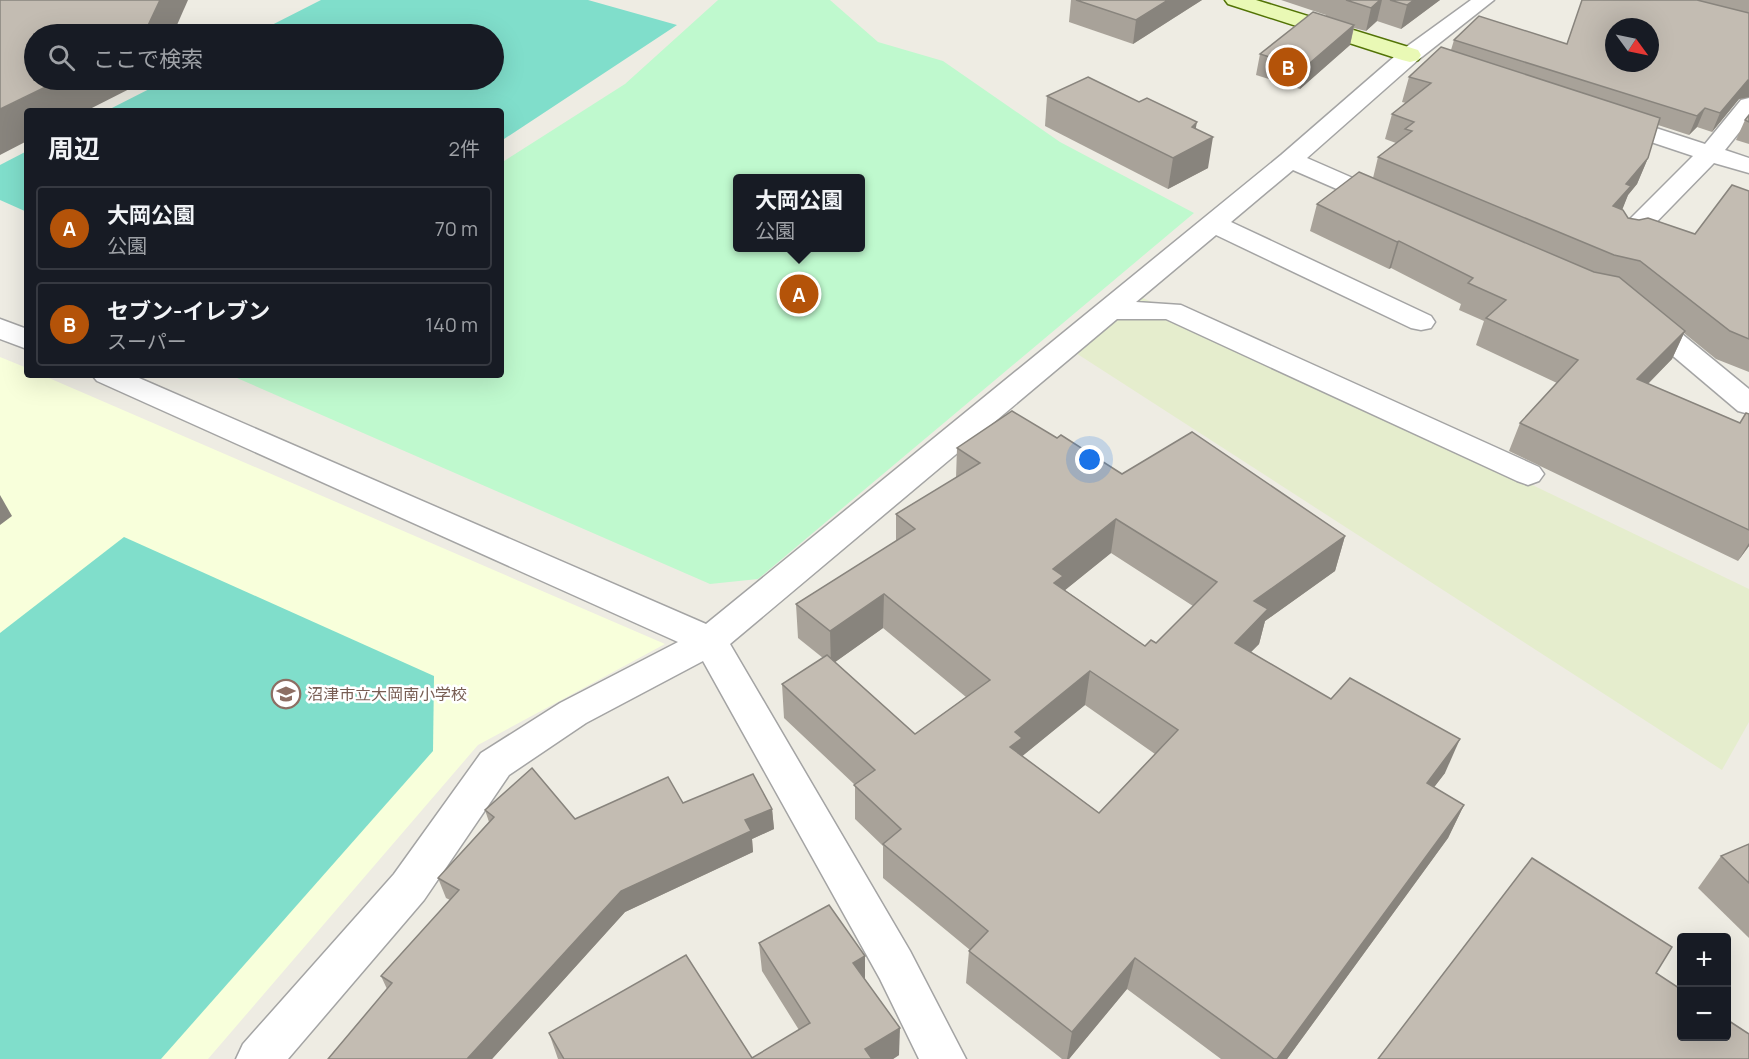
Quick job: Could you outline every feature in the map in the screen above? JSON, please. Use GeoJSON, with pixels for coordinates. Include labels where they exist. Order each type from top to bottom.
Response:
{"type":"FeatureCollection","features":[{"type":"Feature","properties":{"kind":"street"},"geometry":{"type":"LineString","coordinates":[[1235,0],[1421,59]]}},
{"type":"Feature","properties":{"kind":"street"},"geometry":{"type":"LineString","coordinates":[[259,1059],[409,887],[495,764],[573,713],[710,641],[1213,223],[1421,59],[1484,0]]}},
{"type":"Feature","properties":{"kind":"street"},"geometry":{"type":"LineString","coordinates":[[1627,237],[1709,154],[1749,105]]}},
{"type":"Feature","properties":{"kind":"street"},"geometry":{"type":"LineString","coordinates":[[1587,114],[1749,166]]}},
{"type":"Feature","properties":{"kind":"street"},"geometry":{"type":"LineString","coordinates":[[1290,160],[1410,211]]}},
{"type":"Feature","properties":{"kind":"street"},"geometry":{"type":"LineString","coordinates":[[1213,223],[1421,321]]}},
{"type":"Feature","properties":{"kind":"street"},"geometry":{"type":"LineString","coordinates":[[1627,303],[1749,404]]}},
{"type":"Feature","properties":{"kind":"street"},"geometry":{"type":"LineString","coordinates":[[1107,310],[1171,311],[1528,474]]}},
{"type":"Feature","properties":{"kind":"street"},"geometry":{"type":"LineString","coordinates":[[0,328],[24,339]]}},
{"type":"Feature","properties":{"kind":"street"},"geometry":{"type":"LineString","coordinates":[[114,378],[710,641],[895,965],[943,1059]]}},
{"type":"Feature","properties":{"kind":"shaded area"},"geometry":{"type":"Polygon","coordinates":[[[321,0],[588,0],[677,25],[504,139],[504,108],[112,108],[147,90],[504,90],[504,24],[274,24],[321,0]]]}},
{"type":"Feature","properties":{"kind":"shaded area"},"geometry":{"type":"Polygon","coordinates":[[[718,0],[830,0],[878,42],[943,61],[1060,142],[1194,213],[758,579],[710,584],[237,378],[504,378],[504,161],[625,84],[718,0]]]}},
{"type":"Feature","properties":{"kind":"shaded area"},"geometry":{"type":"Polygon","coordinates":[[[24,153],[24,211],[0,200],[0,165],[24,153]]]}},
{"type":"Feature","properties":{"kind":"shaded area"},"geometry":{"type":"Polygon","coordinates":[[[1141,297],[1749,589],[1749,722],[1722,770],[1065,346],[1141,297]]]}},
{"type":"Feature","properties":{"kind":"shaded area","name":"沼津市立大岡南小学校"},"geometry":{"type":"Polygon","coordinates":[[[0,357],[24,367],[24,378],[49,378],[665,644],[478,745],[208,1059],[0,1059],[0,357]]]}},
{"type":"Feature","properties":{"kind":"shaded area","name":"沼津市立大岡南小学校"},"geometry":{"type":"Polygon","coordinates":[[[124,537],[434,676],[433,751],[161,1059],[0,1059],[0,633],[124,537]]]}},
{"type":"Feature","properties":{"kind":"building"},"geometry":{"type":"Polygon","coordinates":[[[0,0],[160,0],[149,24],[24,24],[24,90],[39,90],[0,109],[0,0]]]}},
{"type":"Feature","properties":{"kind":"building"},"geometry":{"type":"Polygon","coordinates":[[[1076,0],[1168,0],[1136,20],[1076,0]]]}},
{"type":"Feature","properties":{"kind":"building"},"geometry":{"type":"Polygon","coordinates":[[[1346,0],[1380,0],[1371,8],[1346,0]]]}},
{"type":"Feature","properties":{"kind":"building"},"geometry":{"type":"Polygon","coordinates":[[[1390,0],[1414,0],[1407,5],[1390,0]]]}},
{"type":"Feature","properties":{"kind":"building"},"geometry":{"type":"Polygon","coordinates":[[[1582,0],[1697,0],[1749,13],[1749,80],[1720,113],[1705,108],[1697,116],[1454,40],[1479,16],[1567,44],[1582,0]]]}},
{"type":"Feature","properties":{"kind":"building"},"geometry":{"type":"Polygon","coordinates":[[[1313,12],[1354,25],[1304,68],[1260,54],[1313,12]]]}},
{"type":"Feature","properties":{"kind":"building"},"geometry":{"type":"Polygon","coordinates":[[[1441,47],[1660,118],[1648,158],[1626,184],[1631,186],[1613,206],[1623,210],[1628,218],[1639,220],[1648,218],[1695,234],[1732,185],[1749,191],[1749,339],[1730,331],[1640,261],[1614,255],[1378,157],[1412,131],[1405,129],[1414,122],[1392,114],[1431,83],[1409,77],[1441,47]]]}},
{"type":"Feature","properties":{"kind":"building"},"geometry":{"type":"Polygon","coordinates":[[[1088,77],[1139,102],[1147,98],[1197,122],[1192,127],[1213,137],[1173,158],[1047,96],[1088,77]]]}},
{"type":"Feature","properties":{"kind":"building"},"geometry":{"type":"Polygon","coordinates":[[[1359,172],[1594,272],[1619,277],[1685,331],[1637,379],[1740,423],[1746,413],[1749,414],[1749,530],[1520,423],[1578,360],[1486,318],[1506,300],[1468,283],[1473,278],[1317,204],[1359,172]]]}},
{"type":"Feature","properties":{"kind":"building"},"geometry":{"type":"Polygon","coordinates":[[[1012,411],[1057,438],[1061,435],[1122,474],[1192,432],[1345,536],[1254,601],[1268,609],[1235,643],[1331,699],[1350,678],[1460,739],[1427,783],[1464,805],[1277,1059],[1135,958],[1072,1032],[969,951],[988,931],[883,844],[901,829],[854,785],[875,770],[782,684],[827,655],[915,734],[990,680],[884,594],[830,631],[796,604],[915,529],[896,514],[980,463],[957,448],[1012,411]],[[1116,519],[1053,569],[1063,576],[1054,583],[1145,646],[1151,640],[1156,643],[1217,582],[1116,519]],[[1090,671],[1015,732],[1022,738],[1010,747],[1099,813],[1178,730],[1090,671]]]}},
{"type":"Feature","properties":{"kind":"building"},"geometry":{"type":"Polygon","coordinates":[[[532,768],[575,819],[668,777],[683,803],[753,774],[772,809],[745,820],[751,831],[621,891],[467,1059],[328,1059],[392,983],[381,976],[459,890],[438,878],[494,817],[485,810],[532,768]]]}},
{"type":"Feature","properties":{"kind":"building"},"geometry":{"type":"Polygon","coordinates":[[[1749,844],[1749,883],[1721,856],[1749,844]]]}},
{"type":"Feature","properties":{"kind":"building"},"geometry":{"type":"Polygon","coordinates":[[[1532,858],[1672,947],[1656,973],[1677,987],[1677,1041],[1731,1041],[1731,1022],[1749,1034],[1749,1059],[1378,1059],[1532,858]]]}},
{"type":"Feature","properties":{"kind":"building"},"geometry":{"type":"Polygon","coordinates":[[[829,905],[865,956],[853,963],[900,1028],[865,1049],[872,1059],[564,1059],[549,1033],[686,955],[752,1058],[810,1023],[759,943],[829,905]]]}},
{"type":"Feature","properties":{"kind":"place","name":"セブン-イレブン"},"geometry":{"type":"Point","coordinates":[1288,67]}},
{"type":"Feature","properties":{"kind":"place","name":"大岡公園"},"geometry":{"type":"Point","coordinates":[799,294]}},
{"type":"Feature","properties":{"kind":"place","name":"沼津市立大岡南小学校"},"geometry":{"type":"Point","coordinates":[286,694]}}]}
